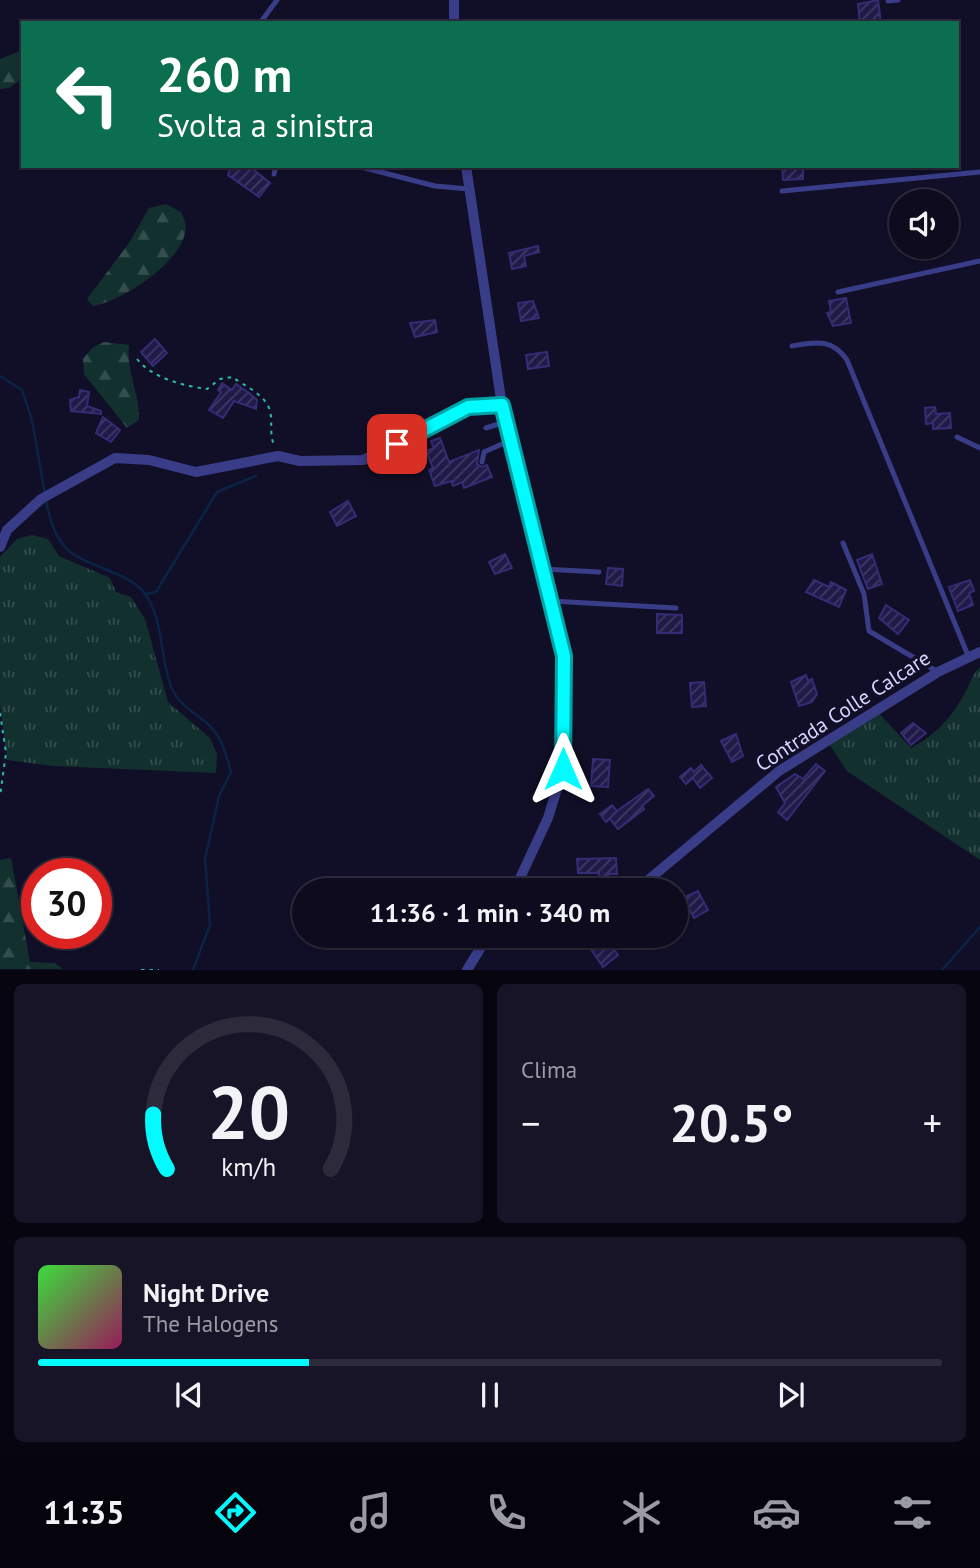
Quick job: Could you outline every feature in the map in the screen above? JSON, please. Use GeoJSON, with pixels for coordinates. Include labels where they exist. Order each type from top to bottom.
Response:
{"type":"FeatureCollection","features":[{"type":"Feature","properties":{"kind":"street"},"geometry":{"type":"LineString","coordinates":[[454,0],[454,21]]}},
{"type":"Feature","properties":{"kind":"street"},"geometry":{"type":"LineString","coordinates":[[466,168],[505,422],[564,656],[563,769],[548,818],[520,878]]}},
{"type":"Feature","properties":{"kind":"street"},"geometry":{"type":"LineString","coordinates":[[0,547],[7,530],[41,499],[115,458],[149,460],[196,472],[278,456],[300,461],[363,460],[468,407],[502,405]]}},
{"type":"Feature","properties":{"kind":"street","name":"Contrada Colle Calcare"},"geometry":{"type":"LineString","coordinates":[[651,878],[779,771],[938,672],[980,652]]}},
{"type":"Feature","properties":{"kind":"street"},"geometry":{"type":"LineString","coordinates":[[467,970],[481,948]]}},
{"type":"Feature","properties":{"kind":"lane"},"geometry":{"type":"LineString","coordinates":[[261,21],[277,0]]}},
{"type":"Feature","properties":{"kind":"lane"},"geometry":{"type":"LineString","coordinates":[[888,1],[898,0]]}},
{"type":"Feature","properties":{"kind":"lane"},"geometry":{"type":"LineString","coordinates":[[274,174],[276,168]]}},
{"type":"Feature","properties":{"kind":"lane"},"geometry":{"type":"LineString","coordinates":[[365,168],[435,186],[469,188]]}},
{"type":"Feature","properties":{"kind":"lane"},"geometry":{"type":"LineString","coordinates":[[782,191],[980,172]]}},
{"type":"Feature","properties":{"kind":"lane"},"geometry":{"type":"LineString","coordinates":[[838,292],[980,261]]}},
{"type":"Feature","properties":{"kind":"lane"},"geometry":{"type":"LineString","coordinates":[[792,346],[825,341],[841,351],[847,360],[969,658]]}},
{"type":"Feature","properties":{"kind":"lane"},"geometry":{"type":"LineString","coordinates":[[486,428],[505,422]]}},
{"type":"Feature","properties":{"kind":"lane"},"geometry":{"type":"LineString","coordinates":[[957,437],[980,448]]}},
{"type":"Feature","properties":{"kind":"lane"},"geometry":{"type":"LineString","coordinates":[[482,463],[484,452],[509,441]]}},
{"type":"Feature","properties":{"kind":"lane"},"geometry":{"type":"LineString","coordinates":[[843,543],[864,594],[869,631],[938,672]]}},
{"type":"Feature","properties":{"kind":"lane"},"geometry":{"type":"LineString","coordinates":[[543,569],[599,572]]}},
{"type":"Feature","properties":{"kind":"lane"},"geometry":{"type":"LineString","coordinates":[[551,601],[676,608]]}},
{"type":"Feature","properties":{"kind":"path"},"geometry":{"type":"LineString","coordinates":[[137,359],[145,368],[189,387],[207,389],[220,379],[232,377],[261,396],[270,411],[270,435],[278,456]]}},
{"type":"Feature","properties":{"kind":"path"},"geometry":{"type":"LineString","coordinates":[[0,713],[6,753],[0,796]]}},
{"type":"Feature","properties":{"kind":"path"},"geometry":{"type":"LineString","coordinates":[[141,970],[159,970]]}},
{"type":"Feature","properties":{"kind":"green space"},"geometry":{"type":"Polygon","coordinates":[[[21,51],[21,79],[9,88],[0,89],[0,59],[21,51]]]}},
{"type":"Feature","properties":{"kind":"green space"},"geometry":{"type":"Polygon","coordinates":[[[166,204],[181,212],[185,233],[181,245],[148,279],[119,297],[93,306],[87,299],[129,243],[149,208],[166,204]]]}},
{"type":"Feature","properties":{"kind":"green space"},"geometry":{"type":"Polygon","coordinates":[[[104,342],[129,345],[129,364],[139,420],[127,428],[84,374],[83,359],[92,348],[104,342]]]}},
{"type":"Feature","properties":{"kind":"green space"},"geometry":{"type":"Polygon","coordinates":[[[32,535],[48,539],[59,556],[110,578],[116,592],[131,597],[145,619],[168,702],[210,738],[217,754],[216,773],[53,766],[7,760],[0,704],[0,557],[17,539],[32,535]]]}},
{"type":"Feature","properties":{"kind":"green space"},"geometry":{"type":"Polygon","coordinates":[[[980,667],[980,860],[847,771],[829,744],[877,711],[911,748],[929,737],[949,717],[980,667]]]}},
{"type":"Feature","properties":{"kind":"green space"},"geometry":{"type":"Polygon","coordinates":[[[11,858],[21,913],[21,949],[28,949],[30,962],[55,963],[63,969],[0,969],[0,860],[11,858]]]}},
{"type":"Feature","properties":{"kind":"building"},"geometry":{"type":"Polygon","coordinates":[[[878,0],[881,21],[860,21],[858,4],[878,0]]]}},
{"type":"Feature","properties":{"kind":"building"},"geometry":{"type":"Polygon","coordinates":[[[230,168],[251,168],[270,183],[259,197],[228,175],[230,168]]]}},
{"type":"Feature","properties":{"kind":"building"},"geometry":{"type":"Polygon","coordinates":[[[782,168],[803,168],[803,179],[783,180],[782,168]]]}},
{"type":"Feature","properties":{"kind":"building"},"geometry":{"type":"Polygon","coordinates":[[[538,246],[539,252],[524,256],[526,266],[512,269],[509,253],[538,246]]]}},
{"type":"Feature","properties":{"kind":"building"},"geometry":{"type":"Polygon","coordinates":[[[846,298],[851,323],[833,326],[827,313],[831,312],[829,301],[846,298]]]}},
{"type":"Feature","properties":{"kind":"building"},"geometry":{"type":"Polygon","coordinates":[[[533,301],[539,318],[521,321],[518,303],[533,301]]]}},
{"type":"Feature","properties":{"kind":"building"},"geometry":{"type":"Polygon","coordinates":[[[435,320],[437,332],[415,337],[410,323],[435,320]]]}},
{"type":"Feature","properties":{"kind":"building"},"geometry":{"type":"Polygon","coordinates":[[[155,339],[167,353],[153,366],[141,352],[155,339]]]}},
{"type":"Feature","properties":{"kind":"building"},"geometry":{"type":"Polygon","coordinates":[[[547,352],[549,366],[528,369],[526,355],[547,352]]]}},
{"type":"Feature","properties":{"kind":"building"},"geometry":{"type":"Polygon","coordinates":[[[222,383],[232,390],[236,384],[249,393],[257,400],[256,409],[234,401],[223,418],[209,410],[221,392],[218,390],[222,383]]]}},
{"type":"Feature","properties":{"kind":"building"},"geometry":{"type":"Polygon","coordinates":[[[80,390],[89,392],[87,406],[101,411],[101,414],[71,411],[70,400],[79,397],[80,390]]]}},
{"type":"Feature","properties":{"kind":"building"},"geometry":{"type":"Polygon","coordinates":[[[935,407],[936,414],[950,413],[951,428],[933,429],[933,423],[926,424],[925,408],[935,407]]]}},
{"type":"Feature","properties":{"kind":"building"},"geometry":{"type":"Polygon","coordinates":[[[103,417],[120,430],[111,442],[96,433],[103,417]]]}},
{"type":"Feature","properties":{"kind":"building"},"geometry":{"type":"Polygon","coordinates":[[[440,438],[449,462],[479,450],[477,464],[482,467],[487,465],[492,477],[464,488],[462,482],[453,486],[451,481],[435,486],[429,470],[433,468],[426,451],[434,448],[431,441],[440,438]]]}},
{"type":"Feature","properties":{"kind":"building"},"geometry":{"type":"Polygon","coordinates":[[[348,501],[356,516],[337,526],[330,512],[348,501]]]}},
{"type":"Feature","properties":{"kind":"building"},"geometry":{"type":"Polygon","coordinates":[[[505,554],[512,568],[495,574],[489,562],[505,554]]]}},
{"type":"Feature","properties":{"kind":"building"},"geometry":{"type":"Polygon","coordinates":[[[872,554],[882,584],[868,589],[857,560],[872,554]]]}},
{"type":"Feature","properties":{"kind":"building"},"geometry":{"type":"Polygon","coordinates":[[[608,568],[623,569],[622,586],[606,584],[608,568]]]}},
{"type":"Feature","properties":{"kind":"building"},"geometry":{"type":"Polygon","coordinates":[[[814,580],[829,587],[831,582],[846,590],[839,607],[806,592],[814,580]]]}},
{"type":"Feature","properties":{"kind":"building"},"geometry":{"type":"Polygon","coordinates":[[[970,580],[974,591],[969,593],[973,605],[958,611],[949,587],[970,580]]]}},
{"type":"Feature","properties":{"kind":"building"},"geometry":{"type":"Polygon","coordinates":[[[886,605],[909,620],[898,634],[879,618],[886,605]]]}},
{"type":"Feature","properties":{"kind":"building"},"geometry":{"type":"Polygon","coordinates":[[[657,614],[682,615],[682,633],[657,633],[657,614]]]}},
{"type":"Feature","properties":{"kind":"building"},"geometry":{"type":"Polygon","coordinates":[[[806,675],[808,681],[812,679],[817,694],[812,702],[799,706],[791,682],[806,675]]]}},
{"type":"Feature","properties":{"kind":"building"},"geometry":{"type":"Polygon","coordinates":[[[704,682],[706,706],[692,707],[690,683],[704,682]]]}},
{"type":"Feature","properties":{"kind":"building"},"geometry":{"type":"Polygon","coordinates":[[[913,723],[926,733],[911,745],[901,733],[913,723]]]}},
{"type":"Feature","properties":{"kind":"building"},"geometry":{"type":"Polygon","coordinates":[[[736,734],[743,756],[732,762],[721,741],[736,734]]]}},
{"type":"Feature","properties":{"kind":"building"},"geometry":{"type":"Polygon","coordinates":[[[593,759],[610,760],[608,787],[591,786],[593,759]]]}},
{"type":"Feature","properties":{"kind":"building"},"geometry":{"type":"Polygon","coordinates":[[[816,764],[825,771],[787,820],[778,812],[785,803],[776,787],[795,774],[803,779],[816,764]]]}},
{"type":"Feature","properties":{"kind":"building"},"geometry":{"type":"Polygon","coordinates":[[[701,765],[712,778],[700,788],[693,778],[686,784],[680,777],[691,768],[694,772],[701,765]]]}},
{"type":"Feature","properties":{"kind":"building"},"geometry":{"type":"Polygon","coordinates":[[[648,789],[654,796],[642,806],[644,809],[618,829],[610,819],[606,822],[600,814],[612,805],[617,811],[648,789]]]}},
{"type":"Feature","properties":{"kind":"building"},"geometry":{"type":"Polygon","coordinates":[[[616,858],[617,874],[599,878],[599,873],[578,873],[577,859],[616,858]]]}},
{"type":"Feature","properties":{"kind":"building"},"geometry":{"type":"Polygon","coordinates":[[[698,891],[708,910],[694,918],[688,907],[688,896],[698,891]]]}},
{"type":"Feature","properties":{"kind":"building"},"geometry":{"type":"Polygon","coordinates":[[[590,948],[613,948],[618,955],[603,967],[590,948]]]}},
{"type":"Feature","properties":{"kind":"waterway"},"geometry":{"type":"LineString","coordinates":[[0,376],[22,390],[32,420],[45,494]]}},
{"type":"Feature","properties":{"kind":"waterway"},"geometry":{"type":"LineString","coordinates":[[145,594],[156,592],[217,492],[256,476]]}},
{"type":"Feature","properties":{"kind":"waterway"},"geometry":{"type":"LineString","coordinates":[[46,501],[55,533],[69,551],[89,563],[130,580],[145,594],[156,616],[173,691],[184,706],[213,729],[227,759],[231,772],[219,796],[205,859],[210,925],[193,970]]}},
{"type":"Feature","properties":{"kind":"waterway"},"geometry":{"type":"LineString","coordinates":[[942,970],[980,927]]}},
{"type":"Feature","properties":{"kind":"route"},"geometry":{"type":"LineString","coordinates":[[397,444],[468,407],[502,405],[564,656],[563,769]]}}]}
